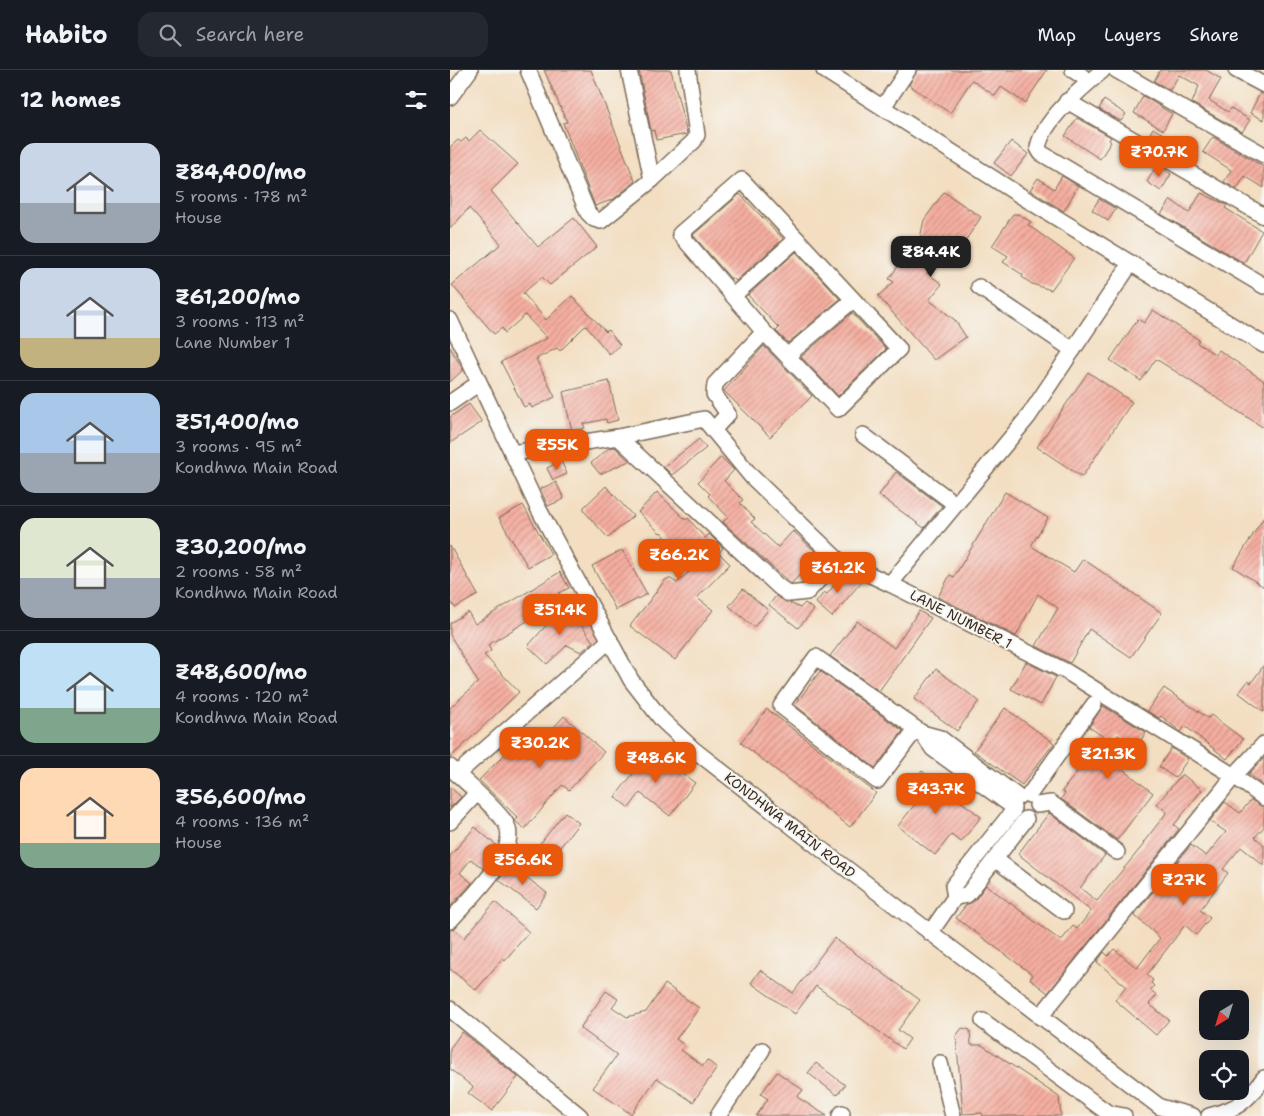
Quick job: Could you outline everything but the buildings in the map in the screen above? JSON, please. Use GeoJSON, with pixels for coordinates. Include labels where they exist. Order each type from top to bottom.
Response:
{"type":"FeatureCollection","features":[{"type":"Feature","properties":{"kind":"street"},"geometry":{"type":"LineString","coordinates":[[528,70],[584,205],[594,219],[601,220],[652,180],[694,141],[697,135],[688,70]]}},
{"type":"Feature","properties":{"kind":"street"},"geometry":{"type":"LineString","coordinates":[[629,70],[652,180]]}},
{"type":"Feature","properties":{"kind":"street"},"geometry":{"type":"LineString","coordinates":[[824,70],[1264,345]]}},
{"type":"Feature","properties":{"kind":"street"},"geometry":{"type":"LineString","coordinates":[[883,107],[908,70]]}},
{"type":"Feature","properties":{"kind":"street"},"geometry":{"type":"LineString","coordinates":[[1103,70],[1067,101],[1039,142],[1038,148],[1041,152],[1264,286]]}},
{"type":"Feature","properties":{"kind":"street"},"geometry":{"type":"LineString","coordinates":[[1116,70],[1264,155]]}},
{"type":"Feature","properties":{"kind":"street"},"geometry":{"type":"LineString","coordinates":[[1236,70],[1264,85]]}},
{"type":"Feature","properties":{"kind":"street"},"geometry":{"type":"LineString","coordinates":[[450,97],[465,72]]}},
{"type":"Feature","properties":{"kind":"street"},"geometry":{"type":"LineString","coordinates":[[1067,101],[1264,216]]}},
{"type":"Feature","properties":{"kind":"street"},"geometry":{"type":"LineString","coordinates":[[742,180],[899,349],[838,408],[764,332],[734,295],[697,256],[680,234],[742,180]]}},
{"type":"Feature","properties":{"kind":"street"},"geometry":{"type":"LineString","coordinates":[[734,295],[796,239]]}},
{"type":"Feature","properties":{"kind":"street"},"geometry":{"type":"LineString","coordinates":[[890,584],[1028,416],[1131,263]]}},
{"type":"Feature","properties":{"kind":"street"},"geometry":{"type":"LineString","coordinates":[[979,287],[1073,350]]}},
{"type":"Feature","properties":{"kind":"street"},"geometry":{"type":"LineString","coordinates":[[787,356],[853,300]]}},
{"type":"Feature","properties":{"kind":"street","name":"KONDHWA MAIN ROAD"},"geometry":{"type":"LineString","coordinates":[[450,320],[537,506],[631,680],[662,720],[693,749],[1159,1111],[1193,1116]]}},
{"type":"Feature","properties":{"kind":"street"},"geometry":{"type":"LineString","coordinates":[[512,453],[618,437],[704,419],[714,429],[728,414],[714,394],[715,384],[764,332]]}},
{"type":"Feature","properties":{"kind":"street"},"geometry":{"type":"LineString","coordinates":[[450,403],[480,383]]}},
{"type":"Feature","properties":{"kind":"street","name":"LANE NUMBER 1"},"geometry":{"type":"LineString","coordinates":[[714,429],[751,476],[838,560],[1067,672],[1234,776],[1264,798]]}},
{"type":"Feature","properties":{"kind":"street"},"geometry":{"type":"LineString","coordinates":[[863,435],[955,504]]}},
{"type":"Feature","properties":{"kind":"street"},"geometry":{"type":"LineString","coordinates":[[618,437],[779,587],[789,594],[807,592],[838,560]]}},
{"type":"Feature","properties":{"kind":"street"},"geometry":{"type":"LineString","coordinates":[[450,921],[503,859],[509,843],[506,823],[452,769],[610,640]]}},
{"type":"Feature","properties":{"kind":"street"},"geometry":{"type":"LineString","coordinates":[[919,731],[877,781],[781,706],[816,657],[919,731],[1023,806],[1051,803],[1117,852]]}},
{"type":"Feature","properties":{"kind":"street"},"geometry":{"type":"LineString","coordinates":[[930,933],[955,897],[953,886],[1023,806],[1094,704]]}},
{"type":"Feature","properties":{"kind":"street"},"geometry":{"type":"LineString","coordinates":[[1040,1017],[1234,776],[1264,744]]}},
{"type":"Feature","properties":{"kind":"street"},"geometry":{"type":"LineString","coordinates":[[450,822],[476,794]]}},
{"type":"Feature","properties":{"kind":"street"},"geometry":{"type":"LineString","coordinates":[[955,897],[967,896],[995,859],[1023,806]]}},
{"type":"Feature","properties":{"kind":"street"},"geometry":{"type":"LineString","coordinates":[[995,859],[1064,912]]}},
{"type":"Feature","properties":{"kind":"street"},"geometry":{"type":"LineString","coordinates":[[450,1009],[580,1116]]}},
{"type":"Feature","properties":{"kind":"street"},"geometry":{"type":"LineString","coordinates":[[983,1021],[1108,1113]]}},
{"type":"Feature","properties":{"kind":"street"},"geometry":{"type":"LineString","coordinates":[[718,1116],[762,1050]]}},
{"type":"Feature","properties":{"kind":"street"},"geometry":{"type":"LineString","coordinates":[[940,1063],[953,1116]]}},
{"type":"Feature","properties":{"kind":"street"},"geometry":{"type":"LineString","coordinates":[[1209,1116],[1232,1110],[1253,1092],[1264,1078]]}},
{"type":"Feature","properties":{"kind":"street"},"geometry":{"type":"LineString","coordinates":[[1092,1116],[1108,1113],[1124,1116]]}}]}
